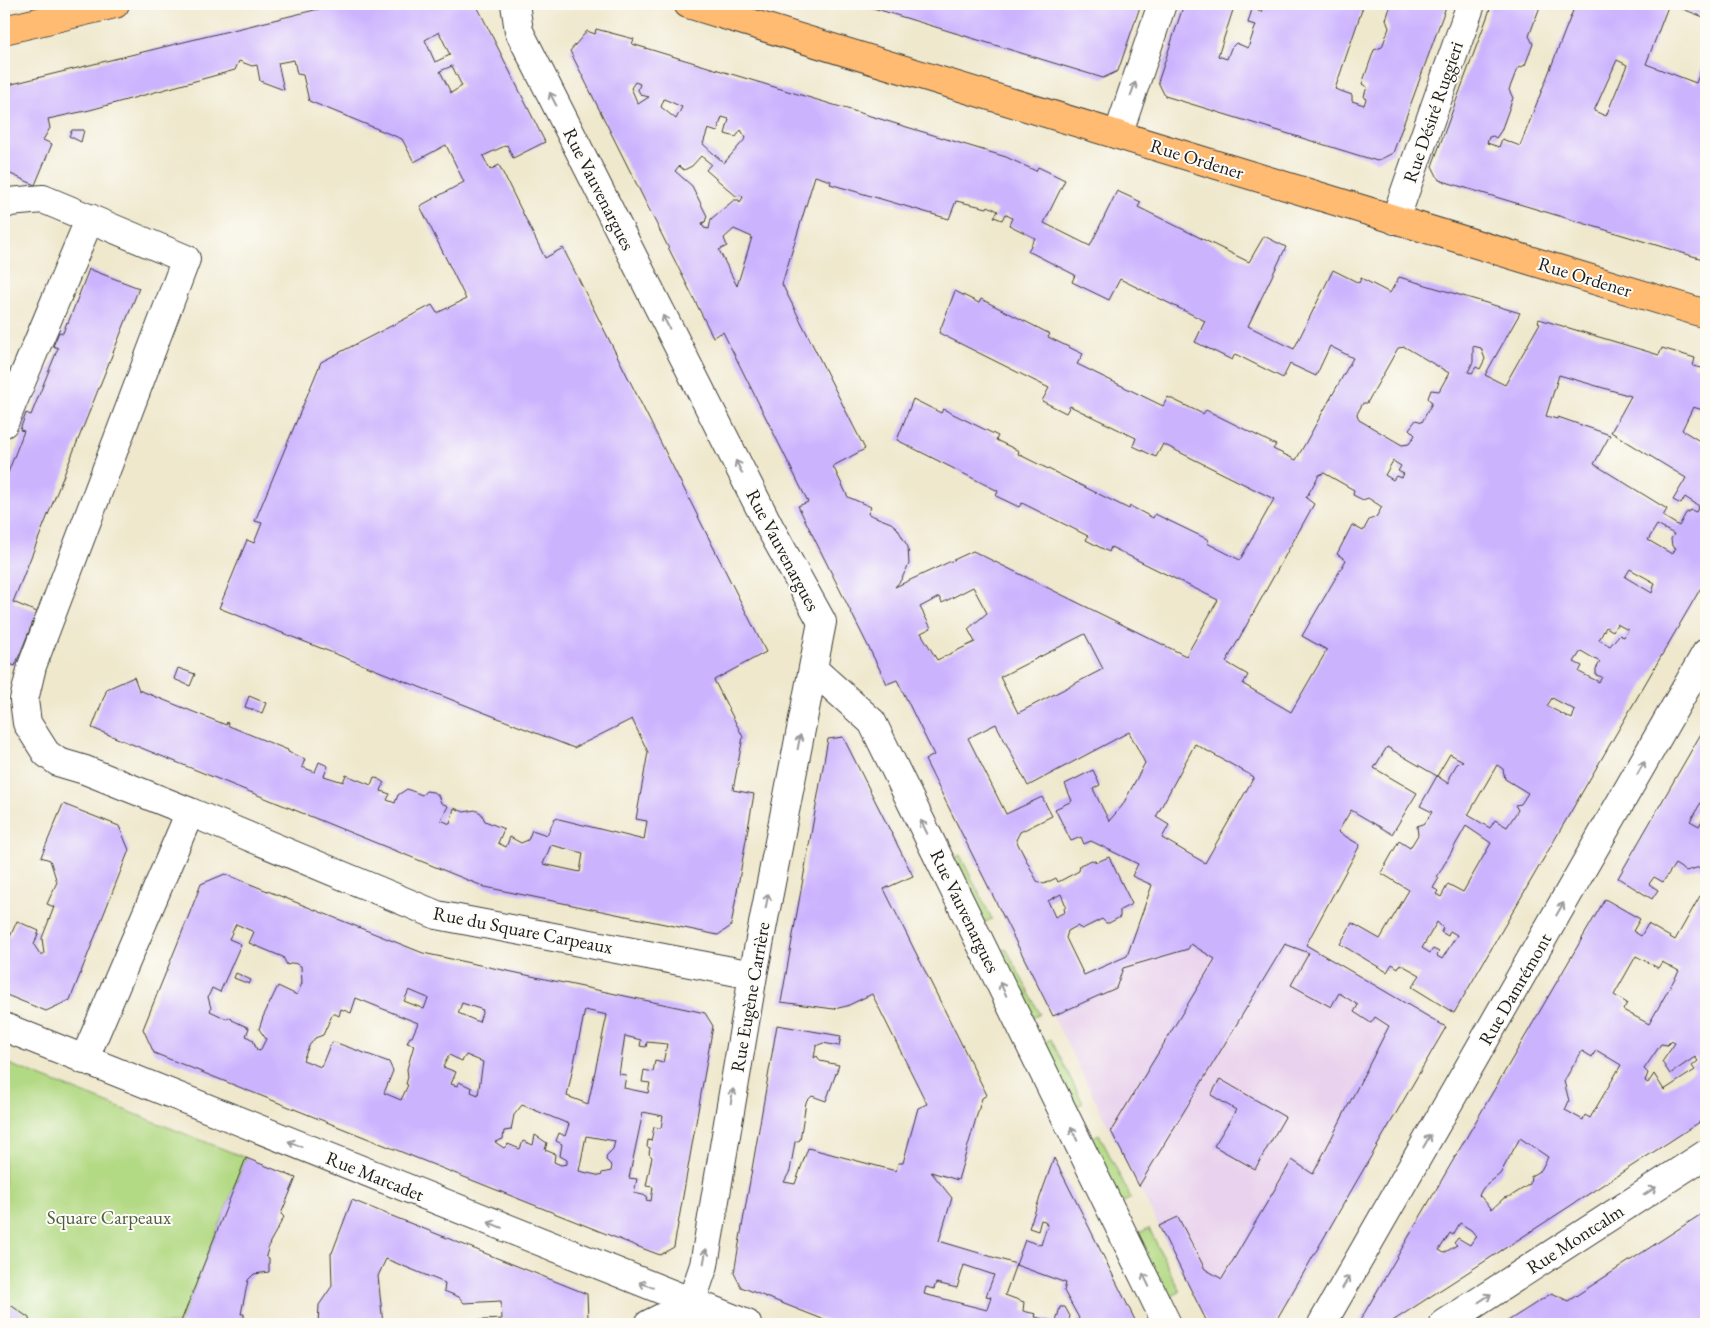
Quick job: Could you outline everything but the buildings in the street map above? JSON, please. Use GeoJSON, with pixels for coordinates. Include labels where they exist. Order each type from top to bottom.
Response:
{"type":"FeatureCollection","features":[{"type":"Feature","properties":{"kind":"main road"},"geometry":{"type":"LineString","coordinates":[[4,30],[115,4]]}},
{"type":"Feature","properties":{"kind":"main road","name":"Rue Ordener"},"geometry":{"type":"LineString","coordinates":[[688,4],[1706,314]]}},
{"type":"Feature","properties":{"kind":"street","name":"Rue Vauvenargues"},"geometry":{"type":"LineString","coordinates":[[515,4],[519,31],[769,526],[822,622],[813,669],[872,722],[1167,1324]]}},
{"type":"Feature","properties":{"kind":"street"},"geometry":{"type":"LineString","coordinates":[[1118,135],[1162,4]]}},
{"type":"Feature","properties":{"kind":"street","name":"Rue Désiré Ruggieri"},"geometry":{"type":"LineString","coordinates":[[1395,220],[1471,4]]}},
{"type":"Feature","properties":{"kind":"street"},"geometry":{"type":"LineString","coordinates":[[4,205],[9,202],[43,198],[90,218],[4,423]]}},
{"type":"Feature","properties":{"kind":"street","name":"Rue du Square Carpeaux"},"geometry":{"type":"LineString","coordinates":[[90,218],[186,258],[36,657],[24,700],[27,722],[46,753],[58,762],[85,770],[190,812],[436,915],[753,975]]}},
{"type":"Feature","properties":{"kind":"street","name":"Rue Damrémont"},"geometry":{"type":"LineString","coordinates":[[1322,1324],[1706,653]]}},
{"type":"Feature","properties":{"kind":"street","name":"Rue Eugène Carrière"},"geometry":{"type":"LineString","coordinates":[[689,1313],[704,1265],[753,975],[813,669]]}},
{"type":"Feature","properties":{"kind":"street"},"geometry":{"type":"LineString","coordinates":[[84,1060],[190,812]]}},
{"type":"Feature","properties":{"kind":"street","name":"Rue Marcadet"},"geometry":{"type":"LineString","coordinates":[[4,1027],[689,1313],[746,1324]]}},
{"type":"Feature","properties":{"kind":"street","name":"Rue Montcalm"},"geometry":{"type":"LineString","coordinates":[[1444,1324],[1706,1154]]}},
{"type":"Feature","properties":{"kind":"street"},"geometry":{"type":"LineString","coordinates":[[649,1324],[689,1313]]}},
{"type":"Feature","properties":{"kind":"shaded area"},"geometry":{"type":"Polygon","coordinates":[[[1157,873],[1306,945],[1446,1027],[1274,1324],[1208,1324],[1053,1016],[1116,988],[1157,873]]]}},
{"type":"Feature","properties":{"kind":"green space"},"geometry":{"type":"Polygon","coordinates":[[[960,855],[992,919],[978,925],[947,862],[960,855]]]}},
{"type":"Feature","properties":{"kind":"green space"},"geometry":{"type":"Polygon","coordinates":[[[1006,948],[1040,1014],[1027,1021],[993,955],[1006,948]]]}},
{"type":"Feature","properties":{"kind":"green space"},"geometry":{"type":"Polygon","coordinates":[[[1051,1039],[1083,1103],[1070,1110],[1038,1046],[1051,1039]]]}},
{"type":"Feature","properties":{"kind":"green space","name":"Square Carpeaux"},"geometry":{"type":"Polygon","coordinates":[[[4,1062],[246,1158],[180,1324],[4,1324],[4,1062]]]}},
{"type":"Feature","properties":{"kind":"green space"},"geometry":{"type":"Polygon","coordinates":[[[1099,1134],[1131,1198],[1118,1205],[1086,1141],[1099,1134]]]}},
{"type":"Feature","properties":{"kind":"green space"},"geometry":{"type":"Polygon","coordinates":[[[1149,1228],[1180,1292],[1167,1298],[1135,1235],[1149,1228]]]}}]}
